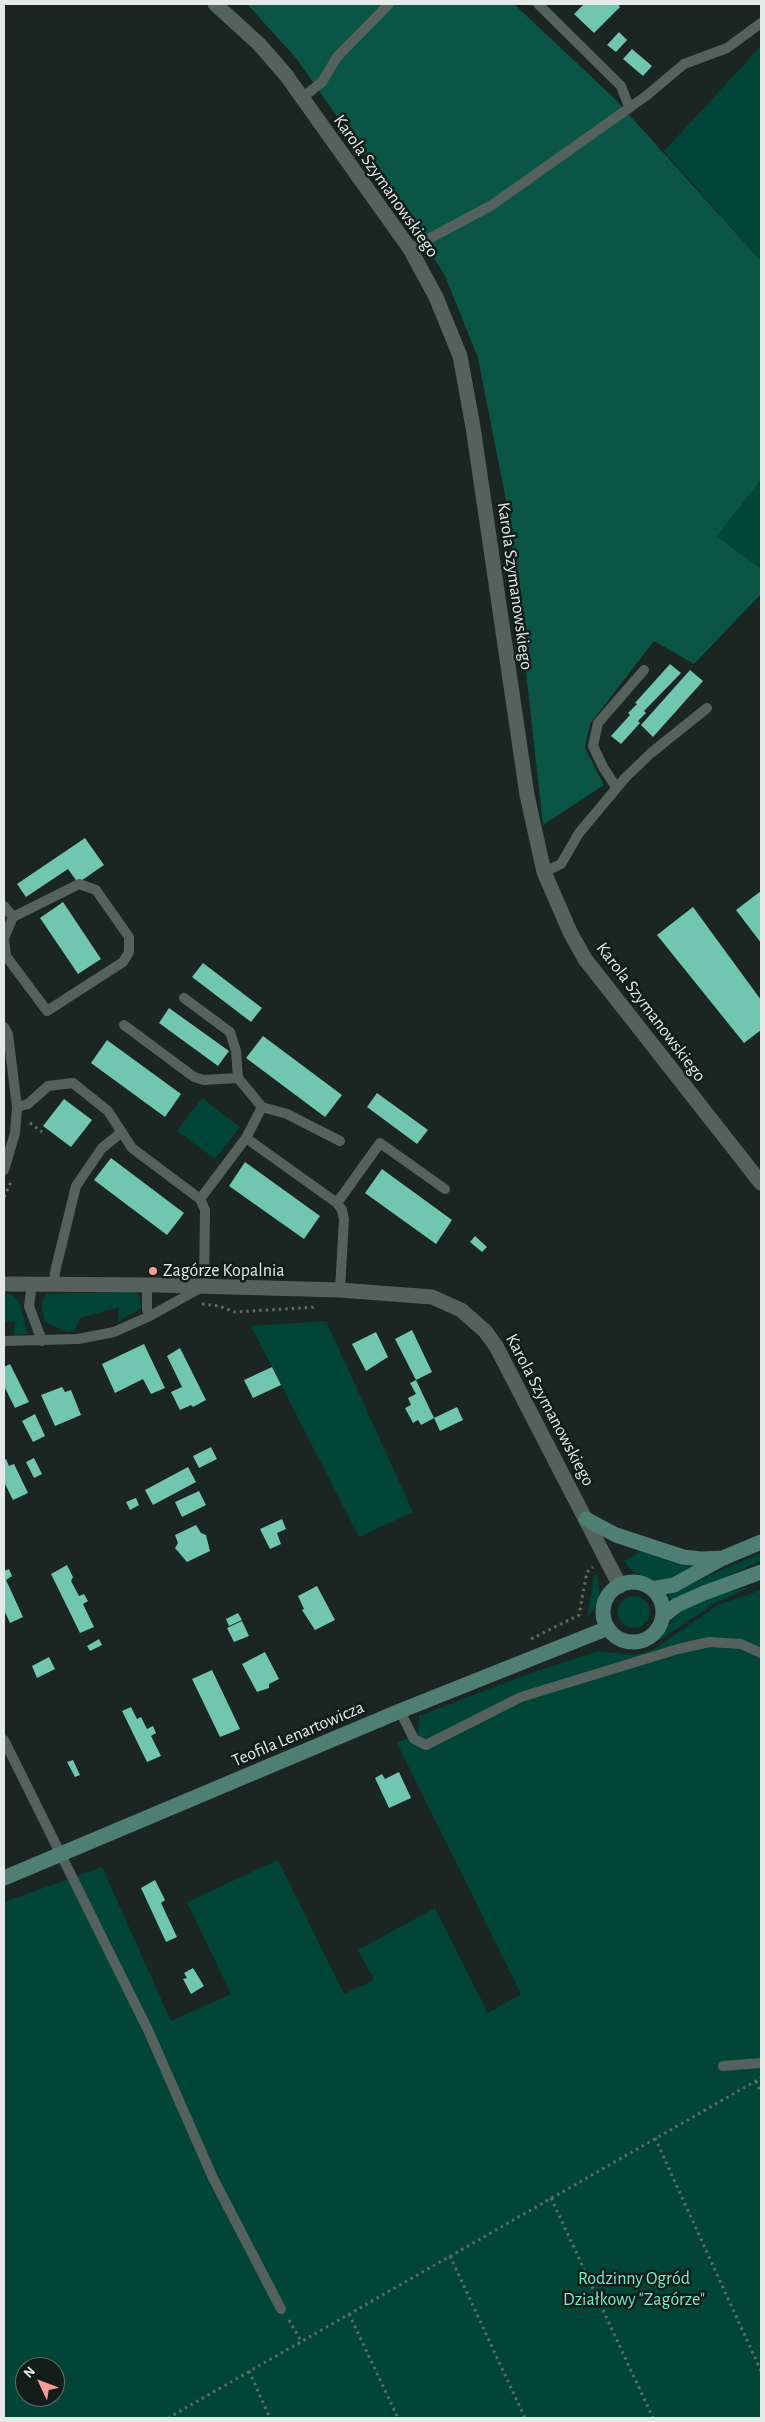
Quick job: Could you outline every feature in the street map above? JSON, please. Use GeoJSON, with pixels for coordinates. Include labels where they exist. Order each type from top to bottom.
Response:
{"type":"FeatureCollection","features":[{"type":"Feature","properties":{"kind":"street","name":"Karola Szymanowskiego"},"geometry":{"type":"LineString","coordinates":[[215,4],[259,44],[286,74],[410,249],[436,297],[460,356],[473,427],[526,796],[544,872],[570,932],[585,959],[761,1183]]}},
{"type":"Feature","properties":{"kind":"street","name":"Karola Szymanowskiego"},"geometry":{"type":"LineString","coordinates":[[4,1284],[147,1284],[340,1290],[432,1297],[461,1310],[474,1320],[496,1346],[509,1368],[620,1586]]}},
{"type":"Feature","properties":{"kind":"street"},"geometry":{"type":"LineString","coordinates":[[586,1519],[616,1535],[677,1555],[701,1559],[724,1558]]}},
{"type":"Feature","properties":{"kind":"street"},"geometry":{"type":"LineString","coordinates":[[652,1589],[674,1585],[724,1558],[761,1542]]}},
{"type":"Feature","properties":{"kind":"street"},"geometry":{"type":"LineString","coordinates":[[663,1616],[677,1605],[761,1572]]}},
{"type":"Feature","properties":{"kind":"street"},"geometry":{"type":"LineString","coordinates":[[632,1583],[640,1583],[652,1589],[660,1599],[663,1616],[660,1626],[652,1636],[638,1642],[620,1639],[608,1628],[604,1608],[609,1595],[620,1586],[632,1583]]}},
{"type":"Feature","properties":{"kind":"street","name":"Teofila Lenartowicza"},"geometry":{"type":"LineString","coordinates":[[4,1878],[400,1711],[608,1628]]}},
{"type":"Feature","properties":{"kind":"lane"},"geometry":{"type":"LineString","coordinates":[[302,98],[322,82],[337,57],[390,4]]}},
{"type":"Feature","properties":{"kind":"lane"},"geometry":{"type":"LineString","coordinates":[[538,4],[621,86],[629,107]]}},
{"type":"Feature","properties":{"kind":"lane"},"geometry":{"type":"LineString","coordinates":[[410,249],[492,206],[629,107],[684,64],[727,48],[761,23]]}},
{"type":"Feature","properties":{"kind":"lane"},"geometry":{"type":"LineString","coordinates":[[616,787],[603,767],[593,746],[598,723],[644,670]]}},
{"type":"Feature","properties":{"kind":"lane"},"geometry":{"type":"LineString","coordinates":[[544,872],[562,864],[580,833],[616,787],[651,752],[707,708]]}},
{"type":"Feature","properties":{"kind":"lane"},"geometry":{"type":"LineString","coordinates":[[78,884],[96,890],[129,937],[129,952],[123,962],[47,1011],[6,956],[4,938],[13,917],[78,884]]}},
{"type":"Feature","properties":{"kind":"lane"},"geometry":{"type":"LineString","coordinates":[[4,906],[13,917]]}},
{"type":"Feature","properties":{"kind":"lane"},"geometry":{"type":"LineString","coordinates":[[184,998],[230,1032],[236,1052],[238,1078],[262,1107],[287,1114],[340,1141]]}},
{"type":"Feature","properties":{"kind":"lane"},"geometry":{"type":"LineString","coordinates":[[124,1025],[194,1077],[204,1080],[238,1078]]}},
{"type":"Feature","properties":{"kind":"lane"},"geometry":{"type":"LineString","coordinates":[[4,1028],[8,1034],[17,1107],[15,1133],[4,1170]]}},
{"type":"Feature","properties":{"kind":"lane"},"geometry":{"type":"LineString","coordinates":[[4,1341],[78,1339],[114,1332],[150,1316],[204,1286],[205,1210],[200,1199],[132,1148],[108,1111],[73,1083],[48,1086],[28,1104],[17,1107]]}},
{"type":"Feature","properties":{"kind":"lane"},"geometry":{"type":"LineString","coordinates":[[200,1199],[246,1138],[262,1107]]}},
{"type":"Feature","properties":{"kind":"lane"},"geometry":{"type":"LineString","coordinates":[[54,1284],[55,1272],[76,1186],[102,1148],[122,1132]]}},
{"type":"Feature","properties":{"kind":"lane"},"geometry":{"type":"LineString","coordinates":[[246,1138],[337,1203],[342,1210],[344,1219],[340,1290]]}},
{"type":"Feature","properties":{"kind":"lane"},"geometry":{"type":"LineString","coordinates":[[337,1203],[380,1143],[445,1189]]}},
{"type":"Feature","properties":{"kind":"lane"},"geometry":{"type":"LineString","coordinates":[[32,1284],[29,1306],[42,1341]]}},
{"type":"Feature","properties":{"kind":"lane"},"geometry":{"type":"LineString","coordinates":[[147,1284],[150,1316]]}},
{"type":"Feature","properties":{"kind":"lane"},"geometry":{"type":"LineString","coordinates":[[400,1711],[414,1739],[426,1745],[521,1697],[678,1649],[709,1642],[741,1644],[761,1653]]}},
{"type":"Feature","properties":{"kind":"lane"},"geometry":{"type":"LineString","coordinates":[[4,1740],[148,2030],[213,2178],[282,2309]]}},
{"type":"Feature","properties":{"kind":"lane"},"geometry":{"type":"LineString","coordinates":[[723,2066],[761,2062]]}},
{"type":"Feature","properties":{"kind":"path"},"geometry":{"type":"LineString","coordinates":[[27,1121],[42,1132]]}},
{"type":"Feature","properties":{"kind":"path"},"geometry":{"type":"LineString","coordinates":[[197,1304],[220,1306],[235,1312],[320,1307]]}},
{"type":"Feature","properties":{"kind":"path"},"geometry":{"type":"LineString","coordinates":[[529,1640],[579,1615],[587,1572],[594,1566]]}},
{"type":"Feature","properties":{"kind":"path"},"geometry":{"type":"LineString","coordinates":[[168,2418],[761,2078]]}},
{"type":"Feature","properties":{"kind":"path"},"geometry":{"type":"LineString","coordinates":[[756,2081],[761,2094]]}},
{"type":"Feature","properties":{"kind":"path"},"geometry":{"type":"LineString","coordinates":[[655,2138],[761,2371]]}},
{"type":"Feature","properties":{"kind":"path"},"geometry":{"type":"LineString","coordinates":[[551,2198],[653,2418]]}},
{"type":"Feature","properties":{"kind":"path"},"geometry":{"type":"LineString","coordinates":[[450,2256],[525,2418]]}},
{"type":"Feature","properties":{"kind":"path"},"geometry":{"type":"LineString","coordinates":[[282,2309],[301,2341]]}},
{"type":"Feature","properties":{"kind":"path"},"geometry":{"type":"LineString","coordinates":[[350,2314],[398,2418]]}},
{"type":"Feature","properties":{"kind":"path"},"geometry":{"type":"LineString","coordinates":[[249,2371],[270,2418]]}},
{"type":"Feature","properties":{"kind":"green space"},"geometry":{"type":"Polygon","coordinates":[[[247,4],[514,4],[614,98],[761,261],[761,480],[717,536],[761,569],[761,594],[694,664],[654,641],[590,724],[585,748],[604,785],[543,825],[508,511],[478,358],[445,276],[414,226],[296,58],[247,4]]]}},
{"type":"Feature","properties":{"kind":"green space"},"geometry":{"type":"Polygon","coordinates":[[[761,46],[761,261],[664,151],[761,46]]]}},
{"type":"Feature","properties":{"kind":"green space"},"geometry":{"type":"Polygon","coordinates":[[[761,480],[761,569],[717,536],[761,480]]]}},
{"type":"Feature","properties":{"kind":"green space"},"geometry":{"type":"Polygon","coordinates":[[[202,1098],[240,1127],[215,1159],[177,1131],[202,1098]]]}},
{"type":"Feature","properties":{"kind":"green space"},"geometry":{"type":"Polygon","coordinates":[[[134,1292],[140,1296],[141,1308],[118,1322],[119,1307],[80,1318],[75,1331],[67,1332],[45,1322],[42,1312],[42,1302],[47,1294],[134,1292]]]}},
{"type":"Feature","properties":{"kind":"green space"},"geometry":{"type":"Polygon","coordinates":[[[4,1293],[14,1296],[21,1305],[27,1334],[13,1335],[16,1322],[4,1321],[4,1293]]]}},
{"type":"Feature","properties":{"kind":"green space"},"geometry":{"type":"Polygon","coordinates":[[[326,1321],[413,1512],[359,1537],[251,1326],[326,1321]]]}},
{"type":"Feature","properties":{"kind":"green space"},"geometry":{"type":"Polygon","coordinates":[[[642,1551],[694,1568],[672,1579],[656,1581],[635,1573],[624,1561],[642,1551]]]}},
{"type":"Feature","properties":{"kind":"green space"},"geometry":{"type":"Polygon","coordinates":[[[761,1553],[761,1561],[672,1600],[668,1596],[670,1593],[761,1553]]]}},
{"type":"Feature","properties":{"kind":"green space"},"geometry":{"type":"Polygon","coordinates":[[[597,1573],[600,1592],[595,1608],[587,1618],[594,1577],[597,1573]]]}},
{"type":"Feature","properties":{"kind":"green space"},"geometry":{"type":"Polygon","coordinates":[[[756,1585],[717,1602],[658,1641],[674,1618],[683,1609],[718,1595],[756,1585]]]}},
{"type":"Feature","properties":{"kind":"green space","name":"Rodzinny Ogród Działkowy \"Zagórze\""},"geometry":{"type":"Polygon","coordinates":[[[761,1590],[761,2418],[4,2418],[4,1902],[102,1867],[171,2021],[231,1994],[187,1902],[278,1860],[344,1994],[374,1980],[358,1950],[435,1908],[488,2013],[521,1994],[397,1743],[418,1733],[419,1716],[536,1671],[599,1651],[633,1655],[656,1648],[718,1605],[761,1590]]]}},
{"type":"Feature","properties":{"kind":"green space"},"geometry":{"type":"Polygon","coordinates":[[[634,1596],[640,1597],[645,1601],[649,1606],[649,1618],[645,1623],[640,1627],[634,1628],[628,1627],[623,1623],[619,1618],[618,1612],[619,1606],[623,1601],[628,1597],[634,1596]]]}},
{"type":"Feature","properties":{"kind":"building"},"geometry":{"type":"Polygon","coordinates":[[[584,4],[618,4],[620,7],[594,33],[574,14],[584,4]]]}},
{"type":"Feature","properties":{"kind":"building"},"geometry":{"type":"Polygon","coordinates":[[[619,32],[627,40],[616,52],[607,45],[619,32]]]}},
{"type":"Feature","properties":{"kind":"building"},"geometry":{"type":"Polygon","coordinates":[[[632,49],[652,66],[643,76],[623,59],[632,49]]]}},
{"type":"Feature","properties":{"kind":"building"},"geometry":{"type":"Polygon","coordinates":[[[670,664],[681,673],[644,711],[646,713],[638,721],[640,723],[621,744],[611,736],[630,715],[628,713],[637,704],[635,703],[670,664]]]}},
{"type":"Feature","properties":{"kind":"building"},"geometry":{"type":"Polygon","coordinates":[[[690,670],[703,681],[653,737],[641,725],[690,670]]]}},
{"type":"Feature","properties":{"kind":"building"},"geometry":{"type":"Polygon","coordinates":[[[85,838],[104,865],[78,883],[68,869],[26,897],[17,884],[85,838]]]}},
{"type":"Feature","properties":{"kind":"building"},"geometry":{"type":"Polygon","coordinates":[[[761,891],[761,943],[736,910],[761,891]]]}},
{"type":"Feature","properties":{"kind":"building"},"geometry":{"type":"Polygon","coordinates":[[[63,902],[101,959],[78,974],[40,918],[63,902]]]}},
{"type":"Feature","properties":{"kind":"building"},"geometry":{"type":"Polygon","coordinates":[[[693,907],[761,1000],[761,1030],[744,1043],[657,935],[693,907]]]}},
{"type":"Feature","properties":{"kind":"building"},"geometry":{"type":"Polygon","coordinates":[[[203,963],[262,1008],[251,1022],[192,977],[203,963]]]}},
{"type":"Feature","properties":{"kind":"building"},"geometry":{"type":"Polygon","coordinates":[[[169,1008],[229,1051],[218,1066],[159,1023],[169,1008]]]}},
{"type":"Feature","properties":{"kind":"building"},"geometry":{"type":"Polygon","coordinates":[[[263,1036],[342,1095],[325,1117],[246,1058],[263,1036]]]}},
{"type":"Feature","properties":{"kind":"building"},"geometry":{"type":"Polygon","coordinates":[[[107,1040],[181,1094],[165,1117],[91,1063],[107,1040]]]}},
{"type":"Feature","properties":{"kind":"building"},"geometry":{"type":"Polygon","coordinates":[[[377,1093],[428,1130],[417,1144],[367,1107],[377,1093]]]}},
{"type":"Feature","properties":{"kind":"building"},"geometry":{"type":"Polygon","coordinates":[[[64,1099],[92,1120],[71,1147],[43,1126],[64,1099]]]}},
{"type":"Feature","properties":{"kind":"building"},"geometry":{"type":"Polygon","coordinates":[[[111,1158],[184,1213],[167,1235],[94,1180],[111,1158]]]}},
{"type":"Feature","properties":{"kind":"building"},"geometry":{"type":"Polygon","coordinates":[[[245,1162],[320,1216],[304,1239],[229,1186],[245,1162]]]}},
{"type":"Feature","properties":{"kind":"building"},"geometry":{"type":"Polygon","coordinates":[[[382,1169],[452,1220],[436,1244],[365,1193],[382,1169]]]}},
{"type":"Feature","properties":{"kind":"building"},"geometry":{"type":"Polygon","coordinates":[[[475,1236],[487,1247],[482,1252],[470,1242],[475,1236]]]}},
{"type":"Feature","properties":{"kind":"building"},"geometry":{"type":"Polygon","coordinates":[[[412,1330],[432,1372],[416,1380],[395,1339],[412,1330]]]}},
{"type":"Feature","properties":{"kind":"building"},"geometry":{"type":"Polygon","coordinates":[[[376,1332],[388,1357],[366,1371],[352,1344],[376,1332]]]}},
{"type":"Feature","properties":{"kind":"building"},"geometry":{"type":"Polygon","coordinates":[[[144,1344],[165,1388],[151,1394],[143,1379],[115,1393],[102,1364],[144,1344]]]}},
{"type":"Feature","properties":{"kind":"building"},"geometry":{"type":"Polygon","coordinates":[[[180,1348],[206,1400],[193,1407],[191,1405],[180,1410],[171,1392],[182,1387],[167,1356],[180,1348]]]}},
{"type":"Feature","properties":{"kind":"building"},"geometry":{"type":"Polygon","coordinates":[[[10,1364],[29,1402],[15,1408],[4,1386],[4,1367],[10,1364]]]}},
{"type":"Feature","properties":{"kind":"building"},"geometry":{"type":"Polygon","coordinates":[[[272,1367],[281,1385],[253,1398],[244,1380],[272,1367]]]}},
{"type":"Feature","properties":{"kind":"building"},"geometry":{"type":"Polygon","coordinates":[[[416,1380],[434,1418],[421,1425],[418,1420],[413,1423],[405,1408],[411,1405],[408,1398],[416,1394],[410,1383],[416,1380]]]}},
{"type":"Feature","properties":{"kind":"building"},"geometry":{"type":"Polygon","coordinates":[[[62,1387],[65,1392],[71,1390],[81,1415],[55,1426],[41,1395],[62,1387]]]}},
{"type":"Feature","properties":{"kind":"building"},"geometry":{"type":"Polygon","coordinates":[[[457,1407],[463,1420],[440,1431],[434,1418],[457,1407]]]}},
{"type":"Feature","properties":{"kind":"building"},"geometry":{"type":"Polygon","coordinates":[[[35,1414],[45,1436],[33,1442],[22,1421],[35,1414]]]}},
{"type":"Feature","properties":{"kind":"building"},"geometry":{"type":"Polygon","coordinates":[[[211,1447],[217,1459],[199,1468],[193,1456],[211,1447]]]}},
{"type":"Feature","properties":{"kind":"building"},"geometry":{"type":"Polygon","coordinates":[[[34,1458],[42,1474],[34,1478],[26,1462],[34,1458]]]}},
{"type":"Feature","properties":{"kind":"building"},"geometry":{"type":"Polygon","coordinates":[[[6,1459],[9,1466],[14,1464],[28,1493],[13,1500],[4,1482],[4,1460],[6,1459]]]}},
{"type":"Feature","properties":{"kind":"building"},"geometry":{"type":"Polygon","coordinates":[[[188,1467],[196,1482],[153,1505],[145,1490],[188,1467]]]}},
{"type":"Feature","properties":{"kind":"building"},"geometry":{"type":"Polygon","coordinates":[[[199,1491],[206,1505],[182,1517],[175,1502],[199,1491]]]}},
{"type":"Feature","properties":{"kind":"building"},"geometry":{"type":"Polygon","coordinates":[[[136,1498],[139,1505],[130,1510],[126,1502],[136,1498]]]}},
{"type":"Feature","properties":{"kind":"building"},"geometry":{"type":"Polygon","coordinates":[[[282,1519],[286,1529],[277,1533],[281,1544],[270,1549],[260,1529],[282,1519]]]}},
{"type":"Feature","properties":{"kind":"building"},"geometry":{"type":"Polygon","coordinates":[[[196,1525],[201,1533],[206,1535],[210,1551],[187,1562],[175,1548],[178,1543],[175,1535],[196,1525]]]}},
{"type":"Feature","properties":{"kind":"building"},"geometry":{"type":"Polygon","coordinates":[[[67,1565],[73,1577],[71,1581],[79,1596],[84,1594],[88,1601],[83,1604],[94,1627],[80,1633],[51,1574],[67,1565]]]}},
{"type":"Feature","properties":{"kind":"building"},"geometry":{"type":"Polygon","coordinates":[[[9,1569],[12,1576],[6,1580],[23,1617],[10,1623],[4,1610],[4,1571],[9,1569]]]}},
{"type":"Feature","properties":{"kind":"building"},"geometry":{"type":"Polygon","coordinates":[[[317,1586],[335,1620],[315,1630],[302,1610],[304,1609],[298,1596],[317,1586]]]}},
{"type":"Feature","properties":{"kind":"building"},"geometry":{"type":"Polygon","coordinates":[[[238,1613],[242,1620],[229,1626],[226,1619],[238,1613]]]}},
{"type":"Feature","properties":{"kind":"building"},"geometry":{"type":"Polygon","coordinates":[[[242,1621],[249,1636],[234,1642],[227,1628],[242,1621]]]}},
{"type":"Feature","properties":{"kind":"building"},"geometry":{"type":"Polygon","coordinates":[[[99,1639],[102,1645],[90,1651],[87,1646],[99,1639]]]}},
{"type":"Feature","properties":{"kind":"building"},"geometry":{"type":"Polygon","coordinates":[[[265,1652],[279,1679],[269,1684],[269,1688],[257,1692],[242,1664],[265,1652]]]}},
{"type":"Feature","properties":{"kind":"building"},"geometry":{"type":"Polygon","coordinates":[[[49,1657],[55,1669],[37,1678],[32,1666],[49,1657]]]}},
{"type":"Feature","properties":{"kind":"building"},"geometry":{"type":"Polygon","coordinates":[[[212,1670],[240,1729],[220,1737],[192,1679],[212,1670]]]}},
{"type":"Feature","properties":{"kind":"building"},"geometry":{"type":"Polygon","coordinates":[[[131,1707],[137,1719],[141,1717],[147,1729],[153,1726],[156,1733],[151,1736],[161,1756],[147,1762],[122,1711],[131,1707]]]}},
{"type":"Feature","properties":{"kind":"building"},"geometry":{"type":"Polygon","coordinates":[[[73,1760],[80,1775],[75,1777],[67,1762],[73,1760]]]}},
{"type":"Feature","properties":{"kind":"building"},"geometry":{"type":"Polygon","coordinates":[[[399,1772],[411,1798],[389,1808],[375,1778],[382,1774],[385,1779],[399,1772]]]}},
{"type":"Feature","properties":{"kind":"building"},"geometry":{"type":"Polygon","coordinates":[[[155,1880],[165,1900],[161,1903],[177,1937],[166,1942],[141,1888],[155,1880]]]}},
{"type":"Feature","properties":{"kind":"building"},"geometry":{"type":"Polygon","coordinates":[[[193,1968],[204,1986],[191,1994],[183,1979],[187,1978],[184,1973],[193,1968]]]}},
{"type":"Feature","properties":{"kind":"place","name":"Zagórze Kopalnia"},"geometry":{"type":"Point","coordinates":[153,1271]}}]}
